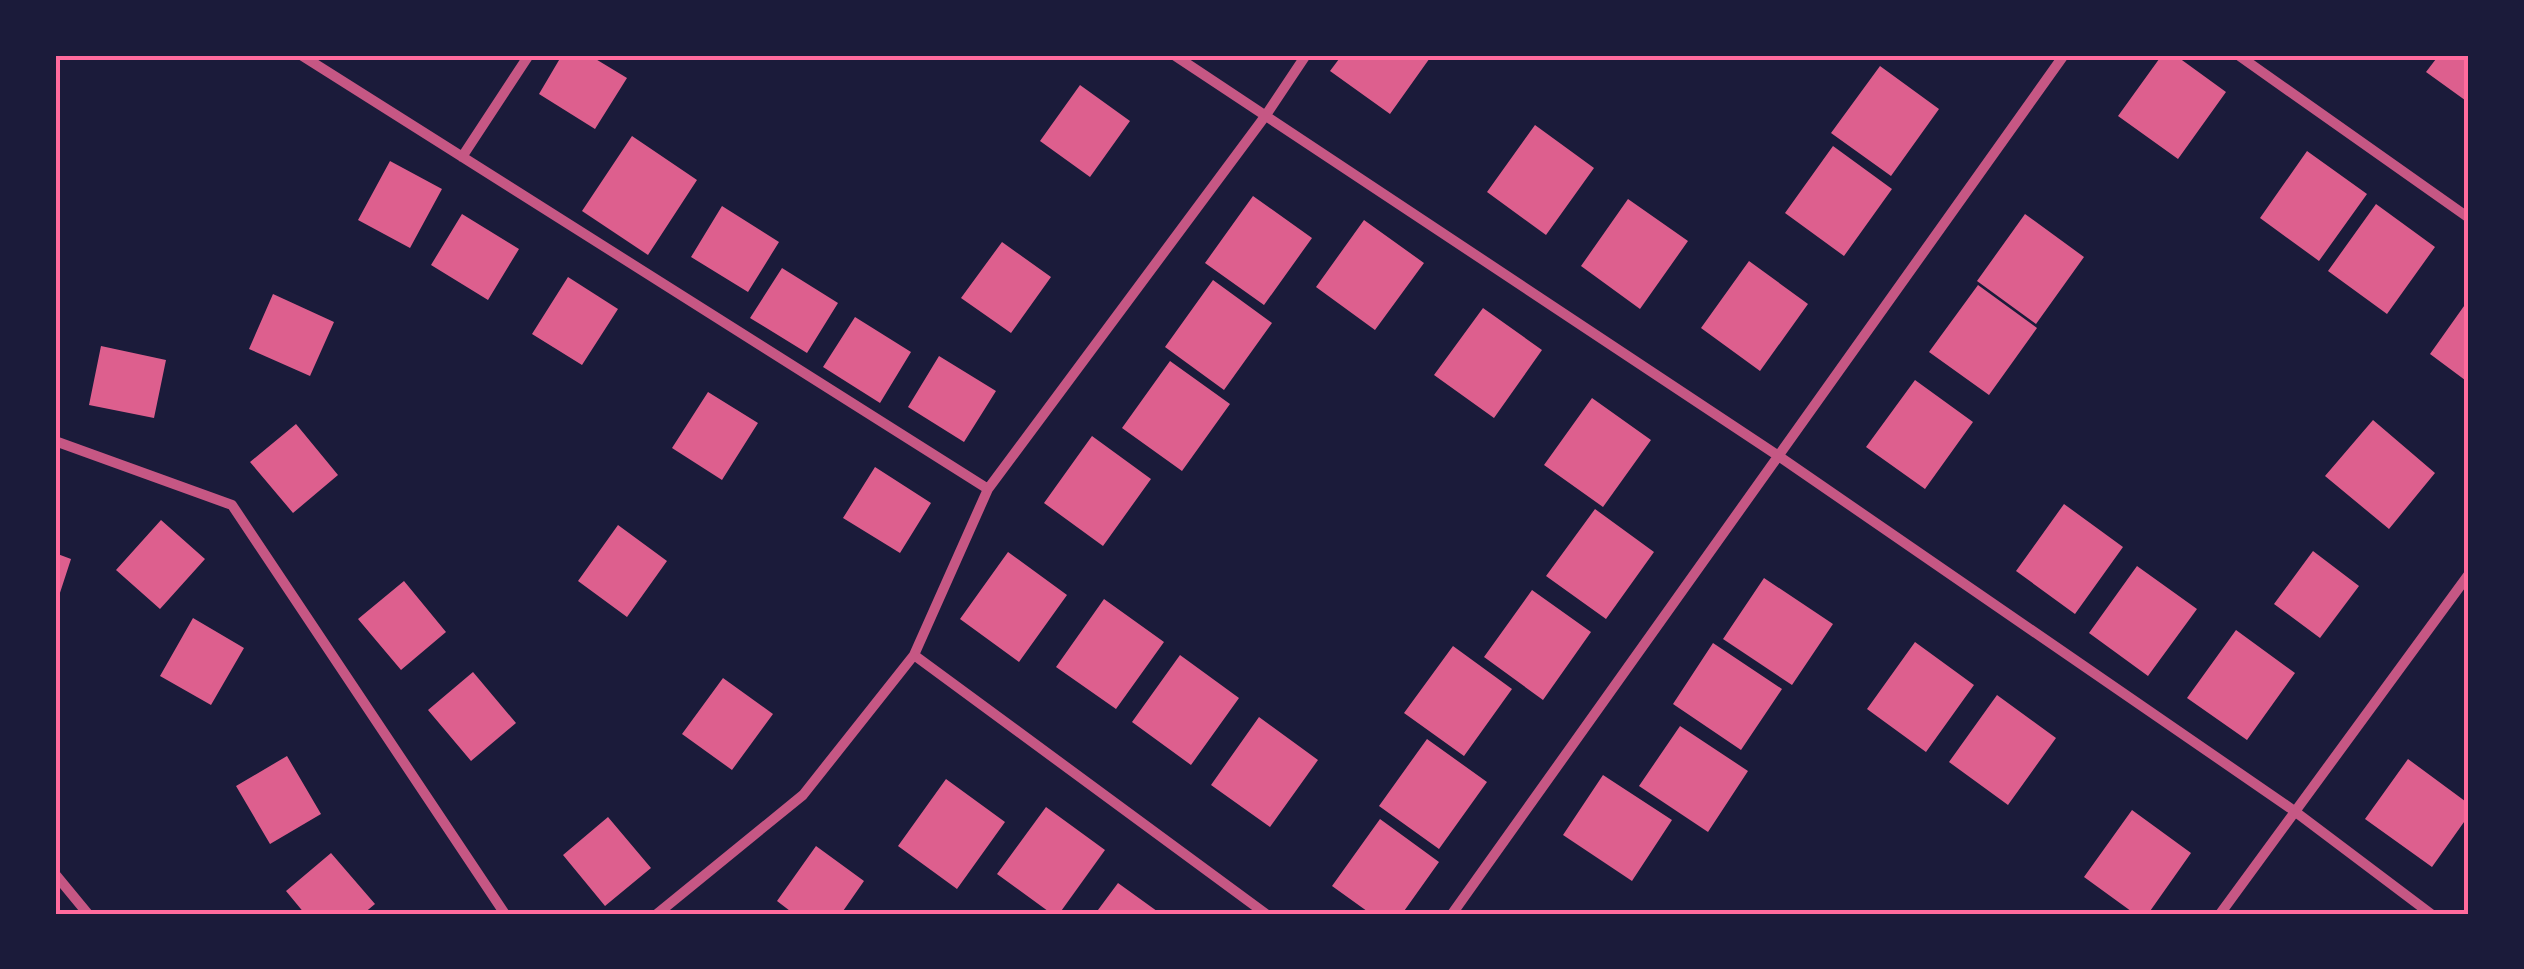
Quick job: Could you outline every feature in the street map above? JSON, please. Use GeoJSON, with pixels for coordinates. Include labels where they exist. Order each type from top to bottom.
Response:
{"type":"FeatureCollection","features":[{"type":"Feature","properties":{"kind":"street"},"geometry":{"type":"LineString","coordinates":[[301,55],[988,489]]}},
{"type":"Feature","properties":{"kind":"street"},"geometry":{"type":"LineString","coordinates":[[462,157],[529,55]]}},
{"type":"Feature","properties":{"kind":"street"},"geometry":{"type":"LineString","coordinates":[[1174,55],[1777,455],[2293,810],[2431,914]]}},
{"type":"Feature","properties":{"kind":"street"},"geometry":{"type":"LineString","coordinates":[[657,914],[803,794],[914,655],[988,489],[1266,116],[1306,55]]}},
{"type":"Feature","properties":{"kind":"street"},"geometry":{"type":"LineString","coordinates":[[1452,914],[2064,55]]}},
{"type":"Feature","properties":{"kind":"street"},"geometry":{"type":"LineString","coordinates":[[2238,55],[2469,218]]}},
{"type":"Feature","properties":{"kind":"street"},"geometry":{"type":"LineString","coordinates":[[55,442],[232,505],[504,914]]}},
{"type":"Feature","properties":{"kind":"street"},"geometry":{"type":"LineString","coordinates":[[2220,914],[2469,574]]}},
{"type":"Feature","properties":{"kind":"street"},"geometry":{"type":"LineString","coordinates":[[914,655],[1266,914]]}},
{"type":"Feature","properties":{"kind":"street"},"geometry":{"type":"LineString","coordinates":[[55,874],[88,914]]}},
{"type":"Feature","properties":{"kind":"building"},"geometry":{"type":"Polygon","coordinates":[[[562,55],[589,55],[627,78],[595,129],[539,94],[562,55]]]}},
{"type":"Feature","properties":{"kind":"building"},"geometry":{"type":"Polygon","coordinates":[[[1342,55],[1432,55],[1390,114],[1330,71],[1342,55]]]}},
{"type":"Feature","properties":{"kind":"building"},"geometry":{"type":"Polygon","coordinates":[[[2162,55],[2175,55],[2226,92],[2178,159],[2118,116],[2162,55]]]}},
{"type":"Feature","properties":{"kind":"building"},"geometry":{"type":"Polygon","coordinates":[[[2439,55],[2469,55],[2469,103],[2426,72],[2439,55]]]}},
{"type":"Feature","properties":{"kind":"building"},"geometry":{"type":"Polygon","coordinates":[[[1880,66],[1939,109],[1891,176],[1831,133],[1880,66]]]}},
{"type":"Feature","properties":{"kind":"building"},"geometry":{"type":"Polygon","coordinates":[[[1080,85],[1130,121],[1090,177],[1040,141],[1080,85]]]}},
{"type":"Feature","properties":{"kind":"building"},"geometry":{"type":"Polygon","coordinates":[[[1535,125],[1594,168],[1546,235],[1487,192],[1535,125]]]}},
{"type":"Feature","properties":{"kind":"building"},"geometry":{"type":"Polygon","coordinates":[[[632,136],[697,180],[648,255],[582,211],[632,136]]]}},
{"type":"Feature","properties":{"kind":"building"},"geometry":{"type":"Polygon","coordinates":[[[1833,146],[1892,189],[1844,256],[1785,213],[1833,146]]]}},
{"type":"Feature","properties":{"kind":"building"},"geometry":{"type":"Polygon","coordinates":[[[2307,151],[2367,194],[2319,261],[2260,218],[2307,151]]]}},
{"type":"Feature","properties":{"kind":"building"},"geometry":{"type":"Polygon","coordinates":[[[390,161],[442,189],[410,248],[358,220],[390,161]]]}},
{"type":"Feature","properties":{"kind":"building"},"geometry":{"type":"Polygon","coordinates":[[[1253,196],[1312,238],[1264,305],[1205,263],[1253,196]]]}},
{"type":"Feature","properties":{"kind":"building"},"geometry":{"type":"Polygon","coordinates":[[[1628,199],[1688,241],[1640,309],[1581,266],[1628,199]]]}},
{"type":"Feature","properties":{"kind":"building"},"geometry":{"type":"Polygon","coordinates":[[[2376,204],[2435,247],[2387,314],[2328,271],[2376,204]]]}},
{"type":"Feature","properties":{"kind":"building"},"geometry":{"type":"Polygon","coordinates":[[[722,206],[779,242],[748,292],[691,257],[722,206]]]}},
{"type":"Feature","properties":{"kind":"building"},"geometry":{"type":"Polygon","coordinates":[[[462,214],[519,249],[488,300],[431,265],[462,214]]]}},
{"type":"Feature","properties":{"kind":"building"},"geometry":{"type":"Polygon","coordinates":[[[2025,214],[2084,257],[2036,324],[1977,281],[2025,214]]]}},
{"type":"Feature","properties":{"kind":"building"},"geometry":{"type":"Polygon","coordinates":[[[1364,220],[1424,263],[1375,330],[1316,287],[1364,220]]]}},
{"type":"Feature","properties":{"kind":"building"},"geometry":{"type":"Polygon","coordinates":[[[1002,242],[1051,277],[1011,333],[961,298],[1002,242]]]}},
{"type":"Feature","properties":{"kind":"building"},"geometry":{"type":"Polygon","coordinates":[[[1749,261],[1808,304],[1760,371],[1701,328],[1749,261]]]}},
{"type":"Feature","properties":{"kind":"building"},"geometry":{"type":"Polygon","coordinates":[[[782,268],[838,303],[807,353],[750,318],[782,268]]]}},
{"type":"Feature","properties":{"kind":"building"},"geometry":{"type":"Polygon","coordinates":[[[568,277],[618,309],[582,365],[532,334],[568,277]]]}},
{"type":"Feature","properties":{"kind":"building"},"geometry":{"type":"Polygon","coordinates":[[[1213,280],[1272,323],[1224,390],[1165,347],[1213,280]]]}},
{"type":"Feature","properties":{"kind":"building"},"geometry":{"type":"Polygon","coordinates":[[[1978,285],[2037,328],[1989,395],[1929,352],[1978,285]]]}},
{"type":"Feature","properties":{"kind":"building"},"geometry":{"type":"Polygon","coordinates":[[[273,294],[334,322],[310,376],[249,349],[273,294]]]}},
{"type":"Feature","properties":{"kind":"building"},"geometry":{"type":"Polygon","coordinates":[[[2469,299],[2469,383],[2430,354],[2469,299]]]}},
{"type":"Feature","properties":{"kind":"building"},"geometry":{"type":"Polygon","coordinates":[[[1483,308],[1542,350],[1494,418],[1434,375],[1483,308]]]}},
{"type":"Feature","properties":{"kind":"building"},"geometry":{"type":"Polygon","coordinates":[[[855,317],[911,352],[880,403],[823,367],[855,317]]]}},
{"type":"Feature","properties":{"kind":"building"},"geometry":{"type":"Polygon","coordinates":[[[101,346],[166,360],[154,418],[89,405],[101,346]]]}},
{"type":"Feature","properties":{"kind":"building"},"geometry":{"type":"Polygon","coordinates":[[[939,356],[996,391],[964,442],[908,407],[939,356]]]}},
{"type":"Feature","properties":{"kind":"building"},"geometry":{"type":"Polygon","coordinates":[[[1170,361],[1230,404],[1182,471],[1122,428],[1170,361]]]}},
{"type":"Feature","properties":{"kind":"building"},"geometry":{"type":"Polygon","coordinates":[[[1915,380],[1973,422],[1925,489],[1866,447],[1915,380]]]}},
{"type":"Feature","properties":{"kind":"building"},"geometry":{"type":"Polygon","coordinates":[[[708,392],[758,423],[722,480],[672,448],[708,392]]]}},
{"type":"Feature","properties":{"kind":"building"},"geometry":{"type":"Polygon","coordinates":[[[1592,398],[1651,440],[1603,507],[1544,465],[1592,398]]]}},
{"type":"Feature","properties":{"kind":"building"},"geometry":{"type":"Polygon","coordinates":[[[2373,420],[2435,473],[2389,529],[2325,476],[2373,420]]]}},
{"type":"Feature","properties":{"kind":"building"},"geometry":{"type":"Polygon","coordinates":[[[296,424],[338,475],[293,513],[250,462],[296,424]]]}},
{"type":"Feature","properties":{"kind":"building"},"geometry":{"type":"Polygon","coordinates":[[[1092,436],[1151,479],[1103,546],[1044,503],[1092,436]]]}},
{"type":"Feature","properties":{"kind":"building"},"geometry":{"type":"Polygon","coordinates":[[[875,467],[931,503],[900,553],[843,518],[875,467]]]}},
{"type":"Feature","properties":{"kind":"building"},"geometry":{"type":"Polygon","coordinates":[[[2064,504],[2123,547],[2075,614],[2016,571],[2064,504]]]}},
{"type":"Feature","properties":{"kind":"building"},"geometry":{"type":"Polygon","coordinates":[[[1595,509],[1654,552],[1606,619],[1546,576],[1595,509]]]}},
{"type":"Feature","properties":{"kind":"building"},"geometry":{"type":"Polygon","coordinates":[[[161,520],[205,559],[160,609],[116,570],[161,520]]]}},
{"type":"Feature","properties":{"kind":"building"},"geometry":{"type":"Polygon","coordinates":[[[618,525],[667,561],[627,617],[578,581],[618,525]]]}},
{"type":"Feature","properties":{"kind":"building"},"geometry":{"type":"Polygon","coordinates":[[[2313,551],[2359,586],[2320,638],[2274,604],[2313,551]]]}},
{"type":"Feature","properties":{"kind":"building"},"geometry":{"type":"Polygon","coordinates":[[[1008,552],[1067,595],[1019,662],[960,619],[1008,552]]]}},
{"type":"Feature","properties":{"kind":"building"},"geometry":{"type":"Polygon","coordinates":[[[55,553],[71,559],[56,605],[55,605],[55,553]]]}},
{"type":"Feature","properties":{"kind":"building"},"geometry":{"type":"Polygon","coordinates":[[[2137,566],[2197,609],[2148,676],[2089,633],[2137,566]]]}},
{"type":"Feature","properties":{"kind":"building"},"geometry":{"type":"Polygon","coordinates":[[[1764,578],[1833,624],[1792,685],[1723,639],[1764,578]]]}},
{"type":"Feature","properties":{"kind":"building"},"geometry":{"type":"Polygon","coordinates":[[[404,581],[446,632],[401,670],[358,619],[404,581]]]}},
{"type":"Feature","properties":{"kind":"building"},"geometry":{"type":"Polygon","coordinates":[[[1532,590],[1591,632],[1543,700],[1484,657],[1532,590]]]}},
{"type":"Feature","properties":{"kind":"building"},"geometry":{"type":"Polygon","coordinates":[[[1104,599],[1164,642],[1116,709],[1056,667],[1104,599]]]}},
{"type":"Feature","properties":{"kind":"building"},"geometry":{"type":"Polygon","coordinates":[[[193,618],[244,648],[211,705],[160,676],[193,618]]]}},
{"type":"Feature","properties":{"kind":"building"},"geometry":{"type":"Polygon","coordinates":[[[2236,630],[2295,673],[2247,740],[2187,698],[2236,630]]]}},
{"type":"Feature","properties":{"kind":"building"},"geometry":{"type":"Polygon","coordinates":[[[1915,642],[1974,685],[1926,752],[1867,709],[1915,642]]]}},
{"type":"Feature","properties":{"kind":"building"},"geometry":{"type":"Polygon","coordinates":[[[1713,643],[1782,689],[1741,750],[1673,704],[1713,643]]]}},
{"type":"Feature","properties":{"kind":"building"},"geometry":{"type":"Polygon","coordinates":[[[1453,646],[1512,689],[1464,756],[1404,713],[1453,646]]]}},
{"type":"Feature","properties":{"kind":"building"},"geometry":{"type":"Polygon","coordinates":[[[1180,655],[1239,698],[1191,765],[1132,722],[1180,655]]]}},
{"type":"Feature","properties":{"kind":"building"},"geometry":{"type":"Polygon","coordinates":[[[473,672],[516,723],[471,761],[428,710],[473,672]]]}},
{"type":"Feature","properties":{"kind":"building"},"geometry":{"type":"Polygon","coordinates":[[[723,678],[773,714],[732,770],[682,734],[723,678]]]}},
{"type":"Feature","properties":{"kind":"building"},"geometry":{"type":"Polygon","coordinates":[[[1997,695],[2056,738],[2008,805],[1949,762],[1997,695]]]}},
{"type":"Feature","properties":{"kind":"building"},"geometry":{"type":"Polygon","coordinates":[[[1259,717],[1318,760],[1270,827],[1211,785],[1259,717]]]}},
{"type":"Feature","properties":{"kind":"building"},"geometry":{"type":"Polygon","coordinates":[[[1680,726],[1748,771],[1708,832],[1639,786],[1680,726]]]}},
{"type":"Feature","properties":{"kind":"building"},"geometry":{"type":"Polygon","coordinates":[[[1427,739],[1487,782],[1439,849],[1379,806],[1427,739]]]}},
{"type":"Feature","properties":{"kind":"building"},"geometry":{"type":"Polygon","coordinates":[[[287,756],[321,814],[270,844],[236,786],[287,756]]]}},
{"type":"Feature","properties":{"kind":"building"},"geometry":{"type":"Polygon","coordinates":[[[2408,759],[2469,804],[2469,815],[2432,867],[2365,819],[2408,759]]]}},
{"type":"Feature","properties":{"kind":"building"},"geometry":{"type":"Polygon","coordinates":[[[1603,775],[1672,820],[1632,881],[1563,835],[1603,775]]]}},
{"type":"Feature","properties":{"kind":"building"},"geometry":{"type":"Polygon","coordinates":[[[946,779],[1005,822],[957,889],[898,846],[946,779]]]}},
{"type":"Feature","properties":{"kind":"building"},"geometry":{"type":"Polygon","coordinates":[[[1046,807],[1105,850],[1059,914],[1052,914],[997,874],[1046,807]]]}},
{"type":"Feature","properties":{"kind":"building"},"geometry":{"type":"Polygon","coordinates":[[[2132,810],[2191,853],[2148,914],[2135,914],[2084,877],[2132,810]]]}},
{"type":"Feature","properties":{"kind":"building"},"geometry":{"type":"Polygon","coordinates":[[[608,817],[651,868],[605,906],[563,855],[608,817]]]}},
{"type":"Feature","properties":{"kind":"building"},"geometry":{"type":"Polygon","coordinates":[[[1380,819],[1439,862],[1402,914],[1371,914],[1332,886],[1380,819]]]}},
{"type":"Feature","properties":{"kind":"building"},"geometry":{"type":"Polygon","coordinates":[[[816,846],[864,881],[841,914],[794,914],[777,901],[816,846]]]}},
{"type":"Feature","properties":{"kind":"building"},"geometry":{"type":"Polygon","coordinates":[[[331,853],[375,904],[363,914],[305,914],[286,891],[331,853]]]}},
{"type":"Feature","properties":{"kind":"building"},"geometry":{"type":"Polygon","coordinates":[[[1118,883],[1161,914],[1095,914],[1118,883]]]}}]}
